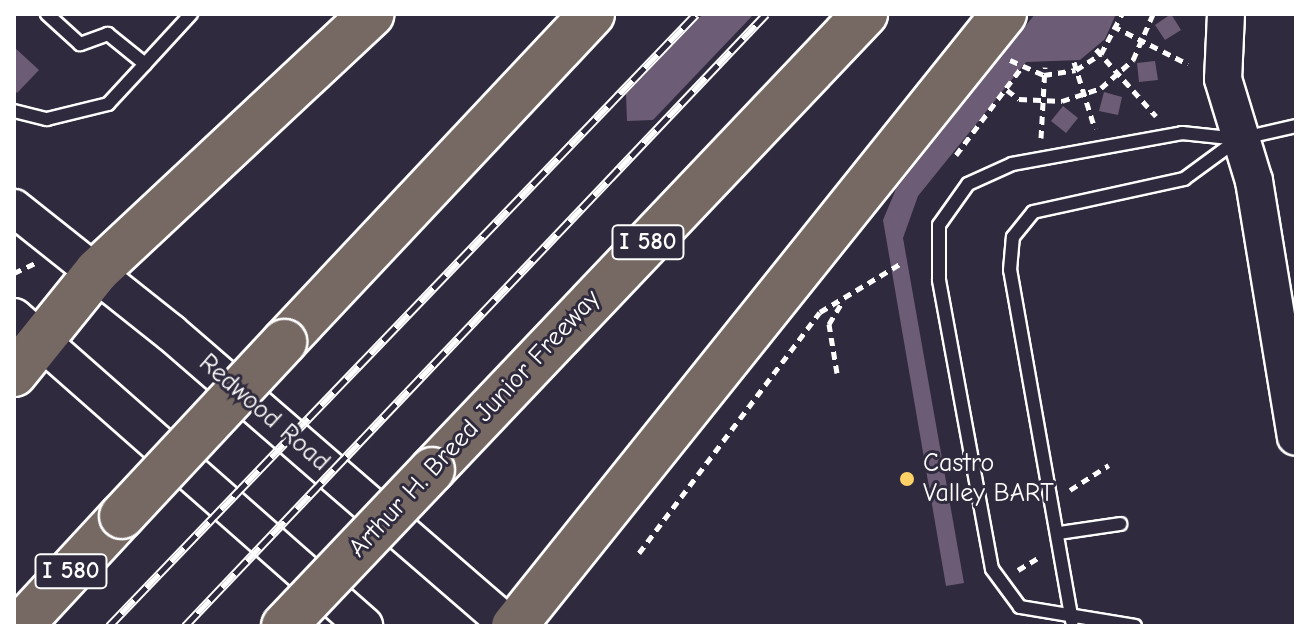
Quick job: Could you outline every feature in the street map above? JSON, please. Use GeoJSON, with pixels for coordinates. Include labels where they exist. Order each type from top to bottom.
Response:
{"type":"FeatureCollection","features":[{"type":"Feature","properties":{"kind":"highway"},"geometry":{"type":"LineString","coordinates":[[22,345],[372,14]]}},
{"type":"Feature","properties":{"kind":"highway","name":"I 580"},"geometry":{"type":"LineString","coordinates":[[20,626],[592,14]]}},
{"type":"Feature","properties":{"kind":"highway","name":"Arthur H. Breed Junior Freeway"},"geometry":{"type":"LineString","coordinates":[[284,626],[865,14]]}},
{"type":"Feature","properties":{"kind":"highway"},"geometry":{"type":"LineString","coordinates":[[511,626],[1004,14]]}},
{"type":"Feature","properties":{"kind":"main road"},"geometry":{"type":"LineString","coordinates":[[1226,14],[1223,79],[1254,181],[1296,437]]}},
{"type":"Feature","properties":{"kind":"main road","name":"Redwood Road"},"geometry":{"type":"LineString","coordinates":[[14,208],[97,271],[511,626]]}},
{"type":"Feature","properties":{"kind":"main road"},"geometry":{"type":"LineString","coordinates":[[22,345],[364,626]]}},
{"type":"Feature","properties":{"kind":"lane"},"geometry":{"type":"LineString","coordinates":[[47,14],[80,44],[108,34],[145,64]]}},
{"type":"Feature","properties":{"kind":"lane"},"geometry":{"type":"LineString","coordinates":[[14,111],[47,119],[108,104],[191,14]]}},
{"type":"Feature","properties":{"kind":"lane"},"geometry":{"type":"LineString","coordinates":[[1131,626],[1072,621],[1020,607],[992,569],[939,280],[939,225],[968,184],[1012,164],[1182,133],[1239,139],[1296,126]]}},
{"type":"Feature","properties":{"kind":"lane"},"geometry":{"type":"LineString","coordinates":[[1072,621],[1059,533],[1010,270],[1013,237],[1033,212],[1184,179],[1239,139]]}},
{"type":"Feature","properties":{"kind":"lane"},"geometry":{"type":"LineString","coordinates":[[1059,533],[1120,524]]}},
{"type":"Feature","properties":{"kind":"path"},"geometry":{"type":"LineString","coordinates":[[1009,59],[1021,68],[1044,75],[1076,70],[1101,54],[1120,29],[1122,14]]}},
{"type":"Feature","properties":{"kind":"path"},"geometry":{"type":"LineString","coordinates":[[1007,90],[1042,100],[1084,94],[1119,72],[1142,39],[1153,14]]}},
{"type":"Feature","properties":{"kind":"path"},"geometry":{"type":"LineString","coordinates":[[1113,26],[1188,64]]}},
{"type":"Feature","properties":{"kind":"path"},"geometry":{"type":"LineString","coordinates":[[1096,49],[1156,116]]}},
{"type":"Feature","properties":{"kind":"path"},"geometry":{"type":"LineString","coordinates":[[1074,62],[1095,130]]}},
{"type":"Feature","properties":{"kind":"path"},"geometry":{"type":"LineString","coordinates":[[1041,138],[1045,67]]}},
{"type":"Feature","properties":{"kind":"path"},"geometry":{"type":"LineString","coordinates":[[956,155],[1021,68]]}},
{"type":"Feature","properties":{"kind":"path"},"geometry":{"type":"LineString","coordinates":[[14,273],[35,262]]}},
{"type":"Feature","properties":{"kind":"path"},"geometry":{"type":"LineString","coordinates":[[639,553],[820,312],[900,264]]}},
{"type":"Feature","properties":{"kind":"path"},"geometry":{"type":"LineString","coordinates":[[837,373],[829,324],[842,301]]}},
{"type":"Feature","properties":{"kind":"path"},"geometry":{"type":"LineString","coordinates":[[1074,490],[1109,465]]}},
{"type":"Feature","properties":{"kind":"building"},"geometry":{"type":"Polygon","coordinates":[[[703,14],[754,14],[653,120],[627,121],[626,94],[703,14]]]}},
{"type":"Feature","properties":{"kind":"building"},"geometry":{"type":"Polygon","coordinates":[[[1035,14],[1116,14],[1105,39],[1080,60],[1026,62],[918,196],[903,238],[964,583],[946,586],[883,220],[896,189],[1035,14]]]}},
{"type":"Feature","properties":{"kind":"building"},"geometry":{"type":"Polygon","coordinates":[[[1171,14],[1181,30],[1165,40],[1155,25],[1171,14]]]}},
{"type":"Feature","properties":{"kind":"building"},"geometry":{"type":"Polygon","coordinates":[[[14,47],[39,70],[17,93],[14,90],[14,47]]]}},
{"type":"Feature","properties":{"kind":"building"},"geometry":{"type":"Polygon","coordinates":[[[1155,61],[1158,80],[1139,82],[1137,63],[1155,61]]]}},
{"type":"Feature","properties":{"kind":"building"},"geometry":{"type":"Polygon","coordinates":[[[1104,92],[1122,97],[1118,115],[1099,111],[1104,92]]]}},
{"type":"Feature","properties":{"kind":"building"},"geometry":{"type":"Polygon","coordinates":[[[1063,106],[1078,118],[1066,133],[1051,121],[1063,106]]]}},
{"type":"Feature","properties":{"kind":"railway"},"geometry":{"type":"LineString","coordinates":[[109,626],[696,14]]}},
{"type":"Feature","properties":{"kind":"railway"},"geometry":{"type":"LineString","coordinates":[[185,626],[766,14]]}},
{"type":"Feature","properties":{"kind":"place","name":"Castro Valley BART"},"geometry":{"type":"Point","coordinates":[907,479]}}]}
